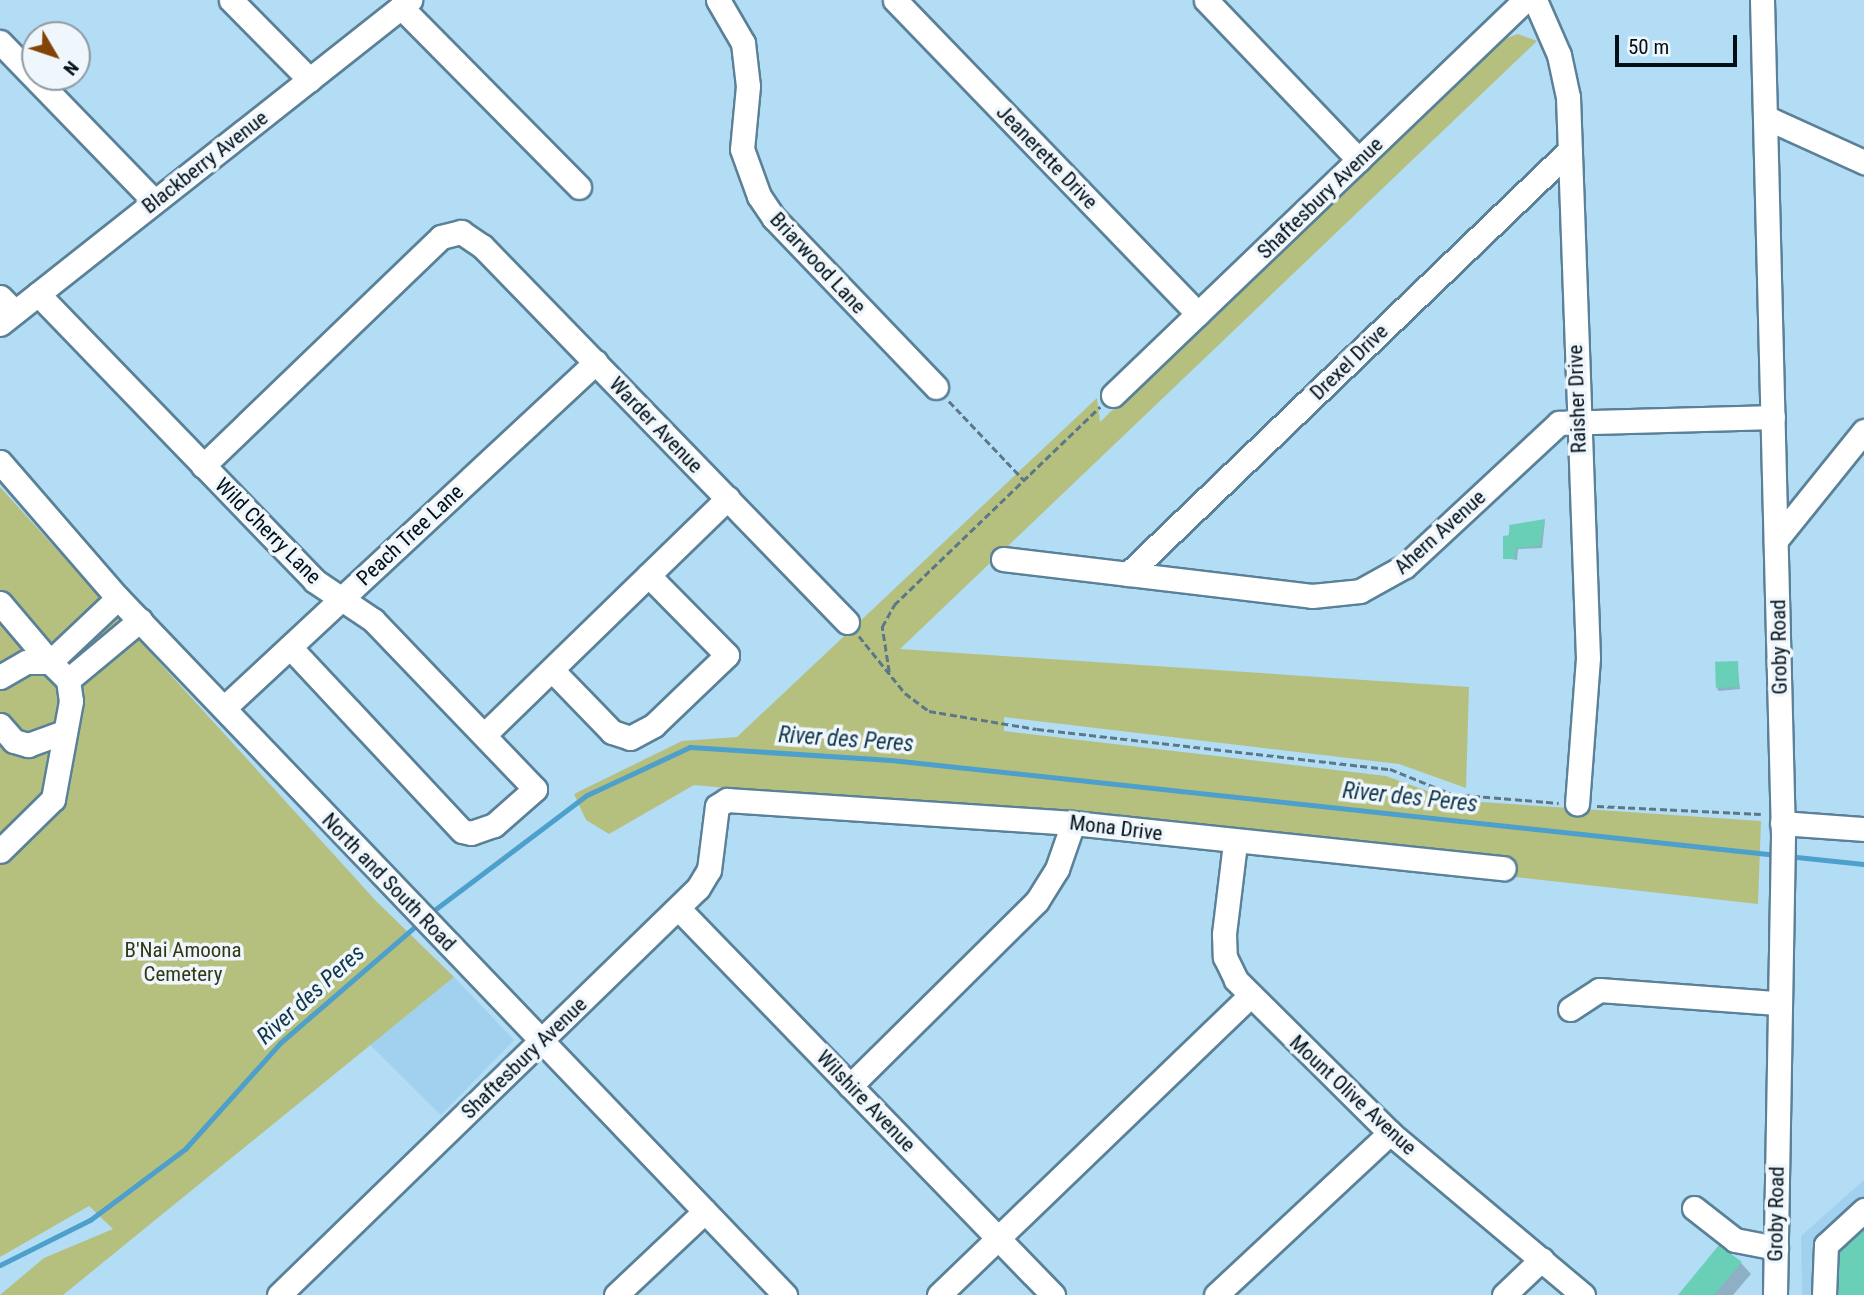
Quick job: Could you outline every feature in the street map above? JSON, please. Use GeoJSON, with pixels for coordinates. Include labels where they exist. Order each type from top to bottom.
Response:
{"type":"FeatureCollection","features":[{"type":"Feature","properties":{"kind":"street"},"geometry":{"type":"LineString","coordinates":[[231,0],[310,80]]}},
{"type":"Feature","properties":{"kind":"street","name":"Briarwood Lane"},"geometry":{"type":"LineString","coordinates":[[718,0],[743,43],[748,86],[742,149],[759,196],[774,218],[936,387]]}},
{"type":"Feature","properties":{"kind":"street","name":"Jeanerette Drive"},"geometry":{"type":"LineString","coordinates":[[895,0],[1198,314]]}},
{"type":"Feature","properties":{"kind":"street"},"geometry":{"type":"LineString","coordinates":[[1206,0],[1359,160]]}},
{"type":"Feature","properties":{"kind":"street","name":"Shaftesbury Avenue"},"geometry":{"type":"LineString","coordinates":[[1113,395],[1525,0]]}},
{"type":"Feature","properties":{"kind":"street","name":"Raisher Drive"},"geometry":{"type":"LineString","coordinates":[[1535,0],[1566,76],[1570,150],[1588,658],[1577,804]]}},
{"type":"Feature","properties":{"kind":"street","name":"Groby Road"},"geometry":{"type":"LineString","coordinates":[[1762,0],[1782,825],[1775,1295]]}},
{"type":"Feature","properties":{"kind":"street"},"geometry":{"type":"LineString","coordinates":[[405,4],[579,187]]}},
{"type":"Feature","properties":{"kind":"street","name":"Blackberry Avenue"},"geometry":{"type":"LineString","coordinates":[[5,311],[38,294],[405,4]]}},
{"type":"Feature","properties":{"kind":"street"},"geometry":{"type":"LineString","coordinates":[[0,42],[154,201]]}},
{"type":"Feature","properties":{"kind":"street"},"geometry":{"type":"LineString","coordinates":[[1766,118],[1864,162]]}},
{"type":"Feature","properties":{"kind":"street","name":"Drexel Drive"},"geometry":{"type":"LineString","coordinates":[[1128,574],[1570,150]]}},
{"type":"Feature","properties":{"kind":"street","name":"Warder Avenue"},"geometry":{"type":"LineString","coordinates":[[203,466],[441,237],[461,232],[482,246],[847,622]]}},
{"type":"Feature","properties":{"kind":"street","name":"Wild Cherry Lane"},"geometry":{"type":"LineString","coordinates":[[38,294],[316,581],[373,620],[535,789],[494,825],[471,833],[462,831],[290,647]]}},
{"type":"Feature","properties":{"kind":"street","name":"Peach Tree Lane"},"geometry":{"type":"LineString","coordinates":[[224,708],[596,362]]}},
{"type":"Feature","properties":{"kind":"street","name":"Ahern Avenue"},"geometry":{"type":"LineString","coordinates":[[1003,559],[1312,596],[1360,591],[1405,566],[1559,423],[1773,417]]}},
{"type":"Feature","properties":{"kind":"street"},"geometry":{"type":"LineString","coordinates":[[1776,540],[1864,431]]}},
{"type":"Feature","properties":{"kind":"street","name":"North and South Road"},"geometry":{"type":"LineString","coordinates":[[0,462],[118,598],[785,1295]]}},
{"type":"Feature","properties":{"kind":"street"},"geometry":{"type":"LineString","coordinates":[[484,735],[728,498]]}},
{"type":"Feature","properties":{"kind":"street"},"geometry":{"type":"LineString","coordinates":[[552,670],[612,732],[630,738],[654,725],[727,655],[648,575]]}},
{"type":"Feature","properties":{"kind":"street"},"geometry":{"type":"LineString","coordinates":[[0,675],[26,662],[50,662],[118,598]]}},
{"type":"Feature","properties":{"kind":"street"},"geometry":{"type":"LineString","coordinates":[[0,603],[8,627],[68,680],[71,701],[53,799],[0,851]]}},
{"type":"Feature","properties":{"kind":"street"},"geometry":{"type":"LineString","coordinates":[[68,680],[140,620]]}},
{"type":"Feature","properties":{"kind":"street"},"geometry":{"type":"LineString","coordinates":[[0,725],[15,741],[28,745],[64,732]]}},
{"type":"Feature","properties":{"kind":"street","name":"Shaftesbury Avenue"},"geometry":{"type":"LineString","coordinates":[[279,1295],[678,908],[709,870],[717,806],[727,800]]}},
{"type":"Feature","properties":{"kind":"street","name":"Mona Drive"},"geometry":{"type":"LineString","coordinates":[[727,800],[1073,822],[1235,843],[1504,868]]}},
{"type":"Feature","properties":{"kind":"street"},"geometry":{"type":"LineString","coordinates":[[850,1086],[1037,901],[1057,869],[1073,822]]}},
{"type":"Feature","properties":{"kind":"street"},"geometry":{"type":"LineString","coordinates":[[1782,825],[1864,829]]}},
{"type":"Feature","properties":{"kind":"street","name":"Mount Olive Avenue"},"geometry":{"type":"LineString","coordinates":[[1235,843],[1226,899],[1225,957],[1250,996],[1391,1133],[1583,1295]]}},
{"type":"Feature","properties":{"kind":"street","name":"Wilshire Avenue"},"geometry":{"type":"LineString","coordinates":[[678,908],[1053,1295]]}},
{"type":"Feature","properties":{"kind":"street"},"geometry":{"type":"LineString","coordinates":[[1570,1009],[1600,990],[1778,1003]]}},
{"type":"Feature","properties":{"kind":"street"},"geometry":{"type":"LineString","coordinates":[[939,1295],[1250,996]]}},
{"type":"Feature","properties":{"kind":"street"},"geometry":{"type":"LineString","coordinates":[[1216,1295],[1391,1133]]}},
{"type":"Feature","properties":{"kind":"street"},"geometry":{"type":"LineString","coordinates":[[1694,1208],[1735,1240],[1776,1248]]}},
{"type":"Feature","properties":{"kind":"street"},"geometry":{"type":"LineString","coordinates":[[1825,1295],[1826,1245],[1864,1210]]}},
{"type":"Feature","properties":{"kind":"street"},"geometry":{"type":"LineString","coordinates":[[616,1295],[705,1211]]}},
{"type":"Feature","properties":{"kind":"street"},"geometry":{"type":"LineString","coordinates":[[1504,1295],[1542,1259]]}},
{"type":"Feature","properties":{"kind":"path"},"geometry":{"type":"LineString","coordinates":[[936,387],[1024,480]]}},
{"type":"Feature","properties":{"kind":"path"},"geometry":{"type":"LineString","coordinates":[[889,673],[881,627],[888,612],[1113,395]]}},
{"type":"Feature","properties":{"kind":"path"},"geometry":{"type":"LineString","coordinates":[[847,622],[905,693],[929,711],[959,718],[1390,769],[1452,794],[1782,825]]}},
{"type":"Feature","properties":{"kind":"shaded area"},"geometry":{"type":"Polygon","coordinates":[[[454,977],[514,1040],[441,1115],[370,1045],[454,977]]]}},
{"type":"Feature","properties":{"kind":"shaded area"},"geometry":{"type":"Polygon","coordinates":[[[1864,1180],[1864,1295],[1802,1295],[1801,1236],[1864,1180]]]}},
{"type":"Feature","properties":{"kind":"green space"},"geometry":{"type":"Polygon","coordinates":[[[1518,34],[1537,41],[900,649],[1469,687],[1466,788],[1399,764],[1004,717],[1004,731],[1386,776],[1452,800],[1761,821],[1758,904],[1514,877],[1511,862],[694,785],[609,834],[586,820],[574,794],[682,741],[737,737],[1097,398],[1100,422],[1491,44],[1518,34]]]}},
{"type":"Feature","properties":{"kind":"green space","name":"B'Nai Amoona Cemetery"},"geometry":{"type":"Polygon","coordinates":[[[0,487],[376,901],[454,977],[63,1295],[0,1295],[44,1258],[113,1229],[89,1206],[0,1257],[0,487]]]}},
{"type":"Feature","properties":{"kind":"building"},"geometry":{"type":"Polygon","coordinates":[[[1545,519],[1540,546],[1516,548],[1515,559],[1503,559],[1503,536],[1510,535],[1509,525],[1545,519]]]}},
{"type":"Feature","properties":{"kind":"building"},"geometry":{"type":"Polygon","coordinates":[[[1738,661],[1739,687],[1716,688],[1715,662],[1738,661]]]}},
{"type":"Feature","properties":{"kind":"building"},"geometry":{"type":"Polygon","coordinates":[[[1864,1229],[1864,1295],[1838,1295],[1840,1251],[1864,1229]]]}},
{"type":"Feature","properties":{"kind":"building"},"geometry":{"type":"Polygon","coordinates":[[[1719,1245],[1742,1262],[1714,1295],[1678,1295],[1719,1245]]]}},
{"type":"Feature","properties":{"kind":"waterway","name":"River des Peres"},"geometry":{"type":"LineString","coordinates":[[429,914],[587,795],[690,747],[891,760],[1777,855]]}},
{"type":"Feature","properties":{"kind":"waterway","name":"River des Peres"},"geometry":{"type":"LineString","coordinates":[[1787,856],[1864,864]]}},
{"type":"Feature","properties":{"kind":"waterway","name":"River des Peres"},"geometry":{"type":"LineString","coordinates":[[0,1265],[90,1220],[185,1149],[280,1043],[419,923]]}}]}
